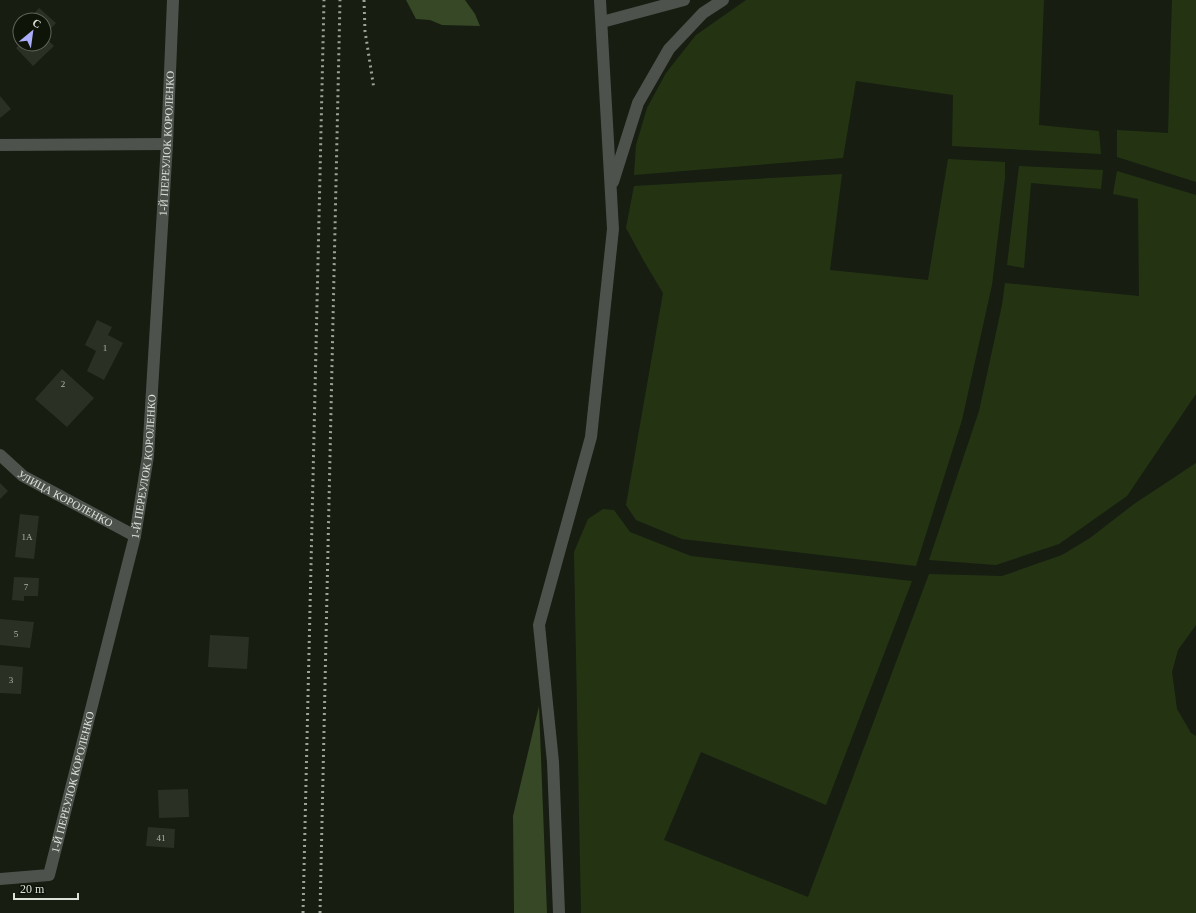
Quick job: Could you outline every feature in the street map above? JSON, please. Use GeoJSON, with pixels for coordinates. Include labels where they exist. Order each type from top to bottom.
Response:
{"type":"FeatureCollection","features":[{"type":"Feature","properties":{"kind":"street","name":"1-Й ПЕРЕУЛОК КОРОЛЕНКО"},"geometry":{"type":"LineString","coordinates":[[0,879],[48,875],[135,536],[148,456],[167,144],[173,0]]}},
{"type":"Feature","properties":{"kind":"street"},"geometry":{"type":"LineString","coordinates":[[559,913],[553,762],[539,625],[591,437],[613,229],[600,0]]}},
{"type":"Feature","properties":{"kind":"street"},"geometry":{"type":"LineString","coordinates":[[602,22],[684,0]]}},
{"type":"Feature","properties":{"kind":"street"},"geometry":{"type":"LineString","coordinates":[[611,189],[638,103],[669,49],[703,13],[723,0]]}},
{"type":"Feature","properties":{"kind":"street"},"geometry":{"type":"LineString","coordinates":[[0,145],[167,144]]}},
{"type":"Feature","properties":{"kind":"street","name":"УЛИЦА КОРОЛЕНКО"},"geometry":{"type":"LineString","coordinates":[[0,455],[23,476],[135,536]]}},
{"type":"Feature","properties":{"kind":"green space"},"geometry":{"type":"Polygon","coordinates":[[[406,0],[465,0],[475,14],[480,26],[442,25],[430,20],[416,19],[406,0]]]}},
{"type":"Feature","properties":{"kind":"green space"},"geometry":{"type":"Polygon","coordinates":[[[746,0],[1044,0],[1039,125],[1099,131],[1101,154],[952,146],[953,95],[856,81],[843,158],[634,175],[636,145],[647,108],[666,73],[696,35],[746,0]]]}},
{"type":"Feature","properties":{"kind":"green space"},"geometry":{"type":"Polygon","coordinates":[[[1172,0],[1196,0],[1196,182],[1117,157],[1117,130],[1168,133],[1172,0]]]}},
{"type":"Feature","properties":{"kind":"green space"},"geometry":{"type":"Polygon","coordinates":[[[948,159],[1005,162],[1005,178],[992,285],[962,420],[916,566],[682,539],[636,520],[626,505],[663,293],[626,228],[634,186],[842,174],[830,270],[928,280],[948,159]]]}},
{"type":"Feature","properties":{"kind":"green space"},"geometry":{"type":"Polygon","coordinates":[[[1019,166],[1103,170],[1101,189],[1031,183],[1024,268],[1007,265],[1019,166]]]}},
{"type":"Feature","properties":{"kind":"green space"},"geometry":{"type":"Polygon","coordinates":[[[1117,171],[1196,195],[1196,394],[1127,496],[1059,544],[996,565],[929,560],[979,411],[1002,305],[1005,283],[1139,296],[1138,199],[1113,194],[1117,171]]]}},
{"type":"Feature","properties":{"kind":"green space"},"geometry":{"type":"Polygon","coordinates":[[[1196,463],[1196,625],[1178,650],[1172,672],[1177,709],[1191,733],[1196,736],[1196,913],[581,913],[574,552],[588,519],[603,509],[614,510],[630,532],[691,556],[912,581],[826,805],[701,752],[664,840],[808,897],[929,574],[1002,576],[1062,555],[1090,538],[1134,504],[1196,463]]]}},
{"type":"Feature","properties":{"kind":"green space"},"geometry":{"type":"Polygon","coordinates":[[[539,706],[547,913],[514,913],[513,816],[539,706]]]}},
{"type":"Feature","properties":{"kind":"building"},"geometry":{"type":"Polygon","coordinates":[[[39,8],[44,12],[35,12],[39,8]]]}},
{"type":"Feature","properties":{"kind":"building"},"geometry":{"type":"Polygon","coordinates":[[[52,19],[56,23],[52,27],[52,19]]]}},
{"type":"Feature","properties":{"kind":"building"},"geometry":{"type":"Polygon","coordinates":[[[20,52],[48,52],[33,66],[20,52]]]}},
{"type":"Feature","properties":{"kind":"building"},"geometry":{"type":"Polygon","coordinates":[[[0,96],[11,109],[0,118],[0,96]]]}},
{"type":"Feature","properties":{"kind":"building"},"geometry":{"type":"Polygon","coordinates":[[[97,320],[112,327],[108,335],[123,343],[104,380],[87,371],[96,351],[85,345],[97,320]]]}},
{"type":"Feature","properties":{"kind":"building"},"geometry":{"type":"Polygon","coordinates":[[[62,369],[94,398],[67,427],[35,399],[62,369]]]}},
{"type":"Feature","properties":{"kind":"building"},"geometry":{"type":"Polygon","coordinates":[[[0,483],[8,491],[0,499],[0,483]]]}},
{"type":"Feature","properties":{"kind":"building"},"geometry":{"type":"Polygon","coordinates":[[[20,514],[39,516],[34,559],[15,557],[20,514]]]}},
{"type":"Feature","properties":{"kind":"building"},"geometry":{"type":"Polygon","coordinates":[[[14,577],[39,578],[38,596],[24,596],[24,601],[12,600],[14,577]]]}},
{"type":"Feature","properties":{"kind":"building"},"geometry":{"type":"Polygon","coordinates":[[[0,619],[34,622],[30,648],[0,645],[0,619]]]}},
{"type":"Feature","properties":{"kind":"building"},"geometry":{"type":"Polygon","coordinates":[[[210,635],[249,637],[247,669],[208,667],[210,635]]]}},
{"type":"Feature","properties":{"kind":"building"},"geometry":{"type":"Polygon","coordinates":[[[0,665],[23,667],[21,694],[0,693],[0,665]]]}},
{"type":"Feature","properties":{"kind":"building"},"geometry":{"type":"Polygon","coordinates":[[[188,789],[189,817],[159,818],[158,790],[188,789]]]}},
{"type":"Feature","properties":{"kind":"building"},"geometry":{"type":"Polygon","coordinates":[[[148,827],[175,829],[174,848],[146,846],[148,827]]]}},
{"type":"Feature","properties":{"kind":"railway"},"geometry":{"type":"LineString","coordinates":[[303,913],[324,0]]}},
{"type":"Feature","properties":{"kind":"railway"},"geometry":{"type":"LineString","coordinates":[[320,913],[340,0]]}},
{"type":"Feature","properties":{"kind":"railway"},"geometry":{"type":"LineString","coordinates":[[364,0],[365,31],[374,89]]}}]}
